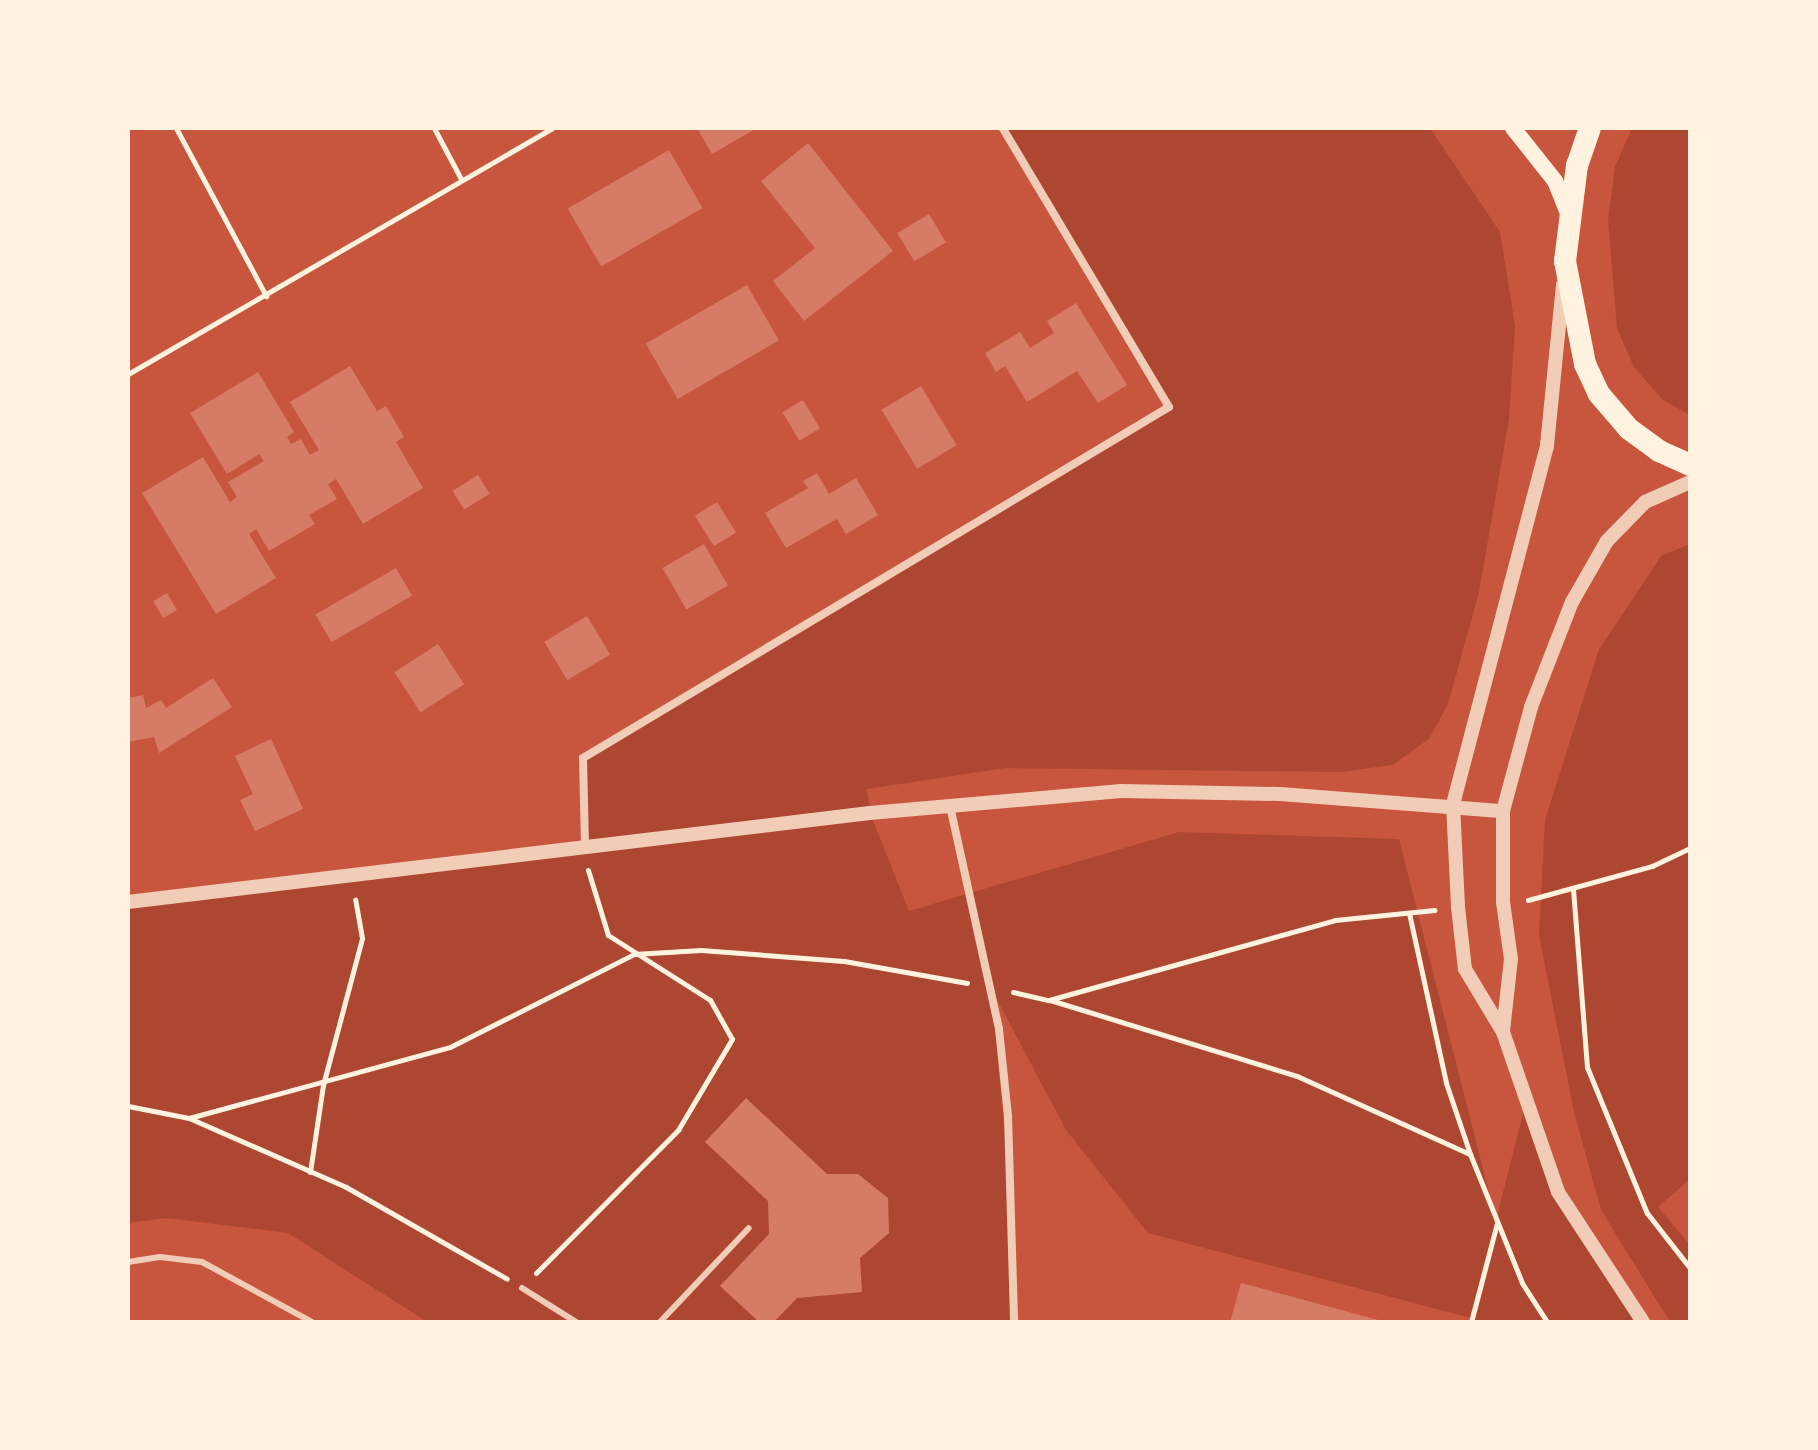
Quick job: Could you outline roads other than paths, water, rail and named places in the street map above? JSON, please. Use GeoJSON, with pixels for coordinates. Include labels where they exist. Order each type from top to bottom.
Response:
{"type":"FeatureCollection","features":[{"type":"Feature","properties":{"kind":"highway"},"geometry":{"type":"LineString","coordinates":[[1590,128],[1568,213],[1565,261],[1574,327],[1599,394],[1629,429],[1690,465]]}},
{"type":"Feature","properties":{"kind":"main road"},"geometry":{"type":"LineString","coordinates":[[1513,128],[1555,181],[1568,213]]}},
{"type":"Feature","properties":{"kind":"street"},"geometry":{"type":"LineString","coordinates":[[585,846],[583,758],[1169,407],[1003,128]]}},
{"type":"Feature","properties":{"kind":"street"},"geometry":{"type":"LineString","coordinates":[[1565,261],[1547,446],[1453,804],[1458,907],[1465,969],[1503,1032],[1558,1192],[1643,1322]]}},
{"type":"Feature","properties":{"kind":"street"},"geometry":{"type":"LineString","coordinates":[[1503,1032],[1511,959],[1503,902],[1503,811],[1545,666],[1586,578],[1625,519],[1645,502],[1690,482]]}},
{"type":"Feature","properties":{"kind":"street"},"geometry":{"type":"LineString","coordinates":[[128,902],[585,846],[950,806],[1121,791],[1453,804],[1503,811]]}},
{"type":"Feature","properties":{"kind":"street"},"geometry":{"type":"LineString","coordinates":[[950,806],[991,987],[1008,1116],[1014,1322]]}},
{"type":"Feature","properties":{"kind":"lane"},"geometry":{"type":"LineString","coordinates":[[660,1322],[749,1228]]}},
{"type":"Feature","properties":{"kind":"lane"},"geometry":{"type":"LineString","coordinates":[[128,1262],[160,1257],[202,1262],[312,1322]]}},
{"type":"Feature","properties":{"kind":"lane"},"geometry":{"type":"LineString","coordinates":[[522,1288],[576,1322]]}}]}
